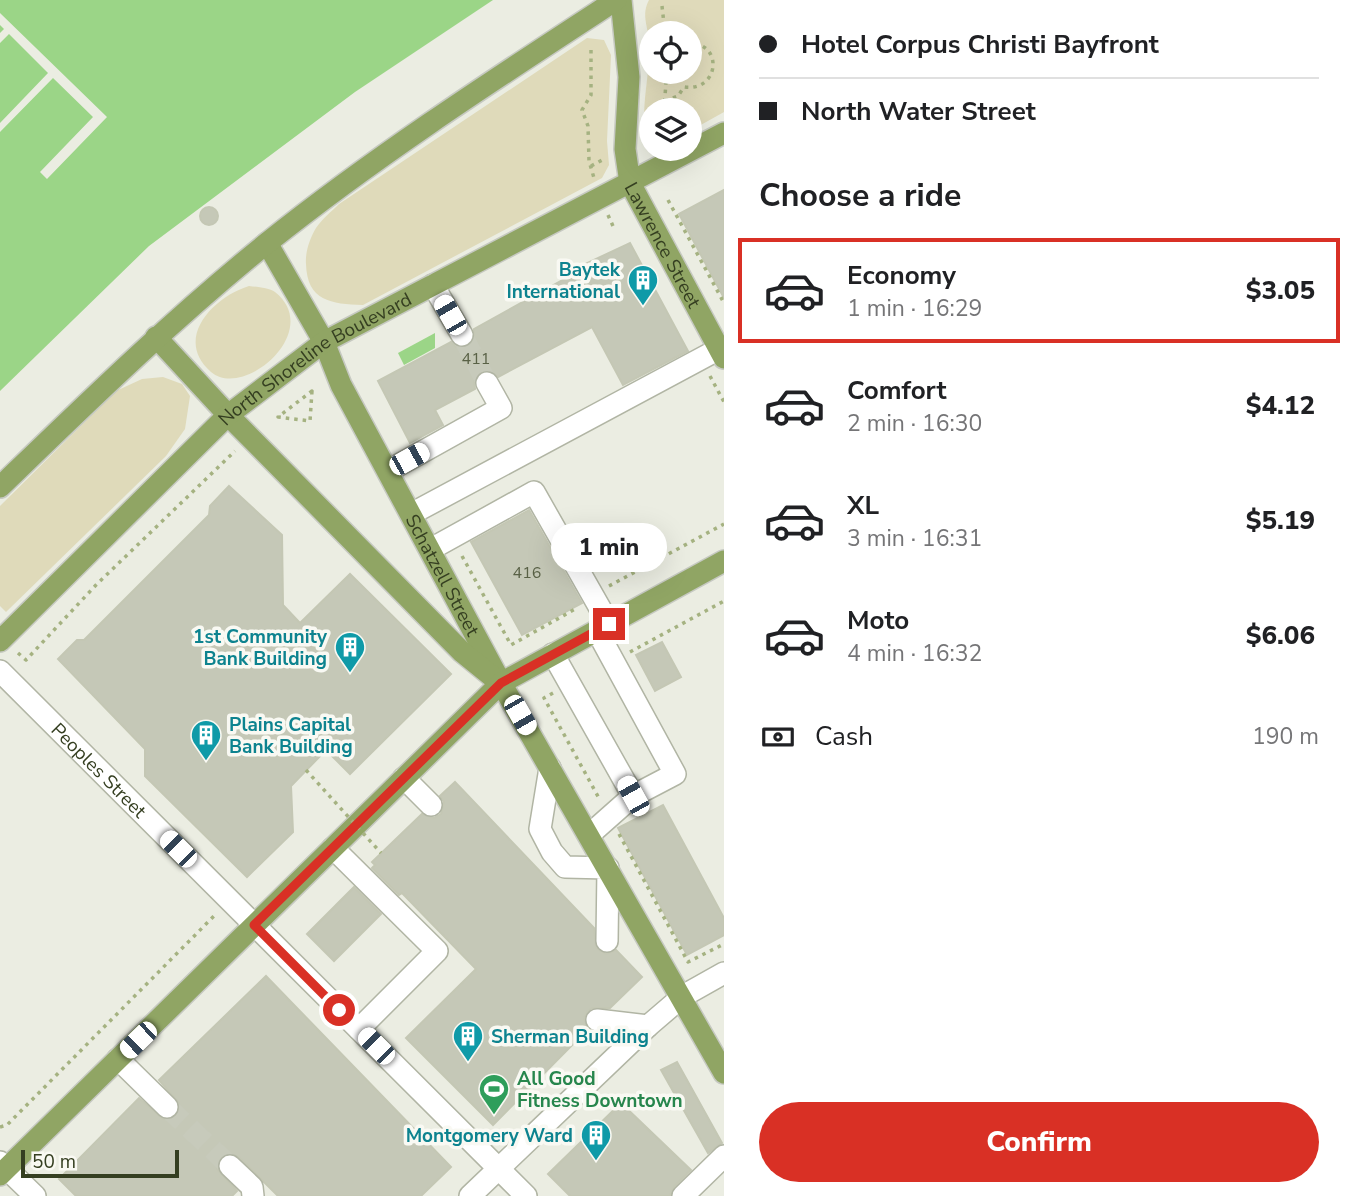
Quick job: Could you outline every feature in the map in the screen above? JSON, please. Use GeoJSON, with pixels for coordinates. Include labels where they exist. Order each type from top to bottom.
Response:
{"type":"FeatureCollection","features":[{"type":"Feature","properties":{"kind":"main road","name":"Lawrence Street"},"geometry":{"type":"LineString","coordinates":[[618,0],[629,66],[625,149],[630,183],[722,354]]}},
{"type":"Feature","properties":{"kind":"main road"},"geometry":{"type":"LineString","coordinates":[[0,487],[156,337],[267,243],[356,176],[618,0]]}},
{"type":"Feature","properties":{"kind":"main road","name":"North Shoreline Boulevard"},"geometry":{"type":"LineString","coordinates":[[8,646],[228,415],[324,342],[724,133]]}},
{"type":"Feature","properties":{"kind":"main road","name":"Schatzell Street"},"geometry":{"type":"LineString","coordinates":[[267,243],[324,342],[341,386],[501,683],[683,996],[724,1073]]}},
{"type":"Feature","properties":{"kind":"main road","name":"Schatzell Street"},"geometry":{"type":"LineString","coordinates":[[156,337],[228,415],[462,652],[501,683]]}},
{"type":"Feature","properties":{"kind":"main road"},"geometry":{"type":"LineString","coordinates":[[2,1168],[118,1059],[501,683],[724,561]]}},
{"type":"Feature","properties":{"kind":"street"},"geometry":{"type":"LineString","coordinates":[[433,285],[462,335]]}},
{"type":"Feature","properties":{"kind":"street"},"geometry":{"type":"LineString","coordinates":[[411,514],[722,354]]}},
{"type":"Feature","properties":{"kind":"street"},"geometry":{"type":"LineString","coordinates":[[388,471],[501,408],[487,383]]}},
{"type":"Feature","properties":{"kind":"street"},"geometry":{"type":"LineString","coordinates":[[431,550],[534,492],[594,597],[603,627],[675,774],[633,796],[589,835]]}},
{"type":"Feature","properties":{"kind":"street"},"geometry":{"type":"LineString","coordinates":[[554,654],[633,796]]}},
{"type":"Feature","properties":{"kind":"street","name":"Peoples Street"},"geometry":{"type":"LineString","coordinates":[[0,671],[526,1196]]}},
{"type":"Feature","properties":{"kind":"street"},"geometry":{"type":"LineString","coordinates":[[550,768],[541,829],[552,852],[565,867],[608,868],[607,941]]}},
{"type":"Feature","properties":{"kind":"street"},"geometry":{"type":"LineString","coordinates":[[404,778],[431,805]]}},
{"type":"Feature","properties":{"kind":"street"},"geometry":{"type":"LineString","coordinates":[[333,848],[437,951],[359,1029]]}},
{"type":"Feature","properties":{"kind":"street"},"geometry":{"type":"LineString","coordinates":[[470,1196],[648,1026],[683,996],[724,974]]}},
{"type":"Feature","properties":{"kind":"street"},"geometry":{"type":"LineString","coordinates":[[597,1020],[648,1026]]}},
{"type":"Feature","properties":{"kind":"street"},"geometry":{"type":"LineString","coordinates":[[118,1059],[167,1107]]}},
{"type":"Feature","properties":{"kind":"street"},"geometry":{"type":"LineString","coordinates":[[683,1196],[724,1156]]}},
{"type":"Feature","properties":{"kind":"street"},"geometry":{"type":"LineString","coordinates":[[2,1168],[35,1196]]}},
{"type":"Feature","properties":{"kind":"street"},"geometry":{"type":"LineString","coordinates":[[232,1174],[252,1187],[253,1196]]}},
{"type":"Feature","properties":{"kind":"path"},"geometry":{"type":"LineString","coordinates":[[662,6],[664,21]]}},
{"type":"Feature","properties":{"kind":"path"},"geometry":{"type":"LineString","coordinates":[[673,98],[678,96],[684,87],[699,87],[711,77],[714,62],[712,55],[702,45]]}},
{"type":"Feature","properties":{"kind":"path"},"geometry":{"type":"LineString","coordinates":[[591,50],[591,95],[583,104],[582,116],[588,127],[593,175],[613,226]]}},
{"type":"Feature","properties":{"kind":"path"},"geometry":{"type":"LineString","coordinates":[[668,200],[724,303]]}},
{"type":"Feature","properties":{"kind":"path"},"geometry":{"type":"LineString","coordinates":[[312,391],[310,421],[278,418],[286,411],[312,391]]}},
{"type":"Feature","properties":{"kind":"path"},"geometry":{"type":"LineString","coordinates":[[8,646],[26,660],[96,585],[236,450]]}},
{"type":"Feature","properties":{"kind":"path"},"geometry":{"type":"LineString","coordinates":[[452,537],[512,646],[594,597],[601,590],[724,524]]}},
{"type":"Feature","properties":{"kind":"path"},"geometry":{"type":"LineString","coordinates":[[306,771],[381,853]]}},
{"type":"Feature","properties":{"kind":"path"},"geometry":{"type":"LineString","coordinates":[[0,1127],[7,1125],[215,917],[205,908]]}},
{"type":"Feature","properties":{"kind":"shaded area"},"geometry":{"type":"Polygon","coordinates":[[[0,0],[493,0],[355,92],[149,246],[0,391],[0,0]]]}},
{"type":"Feature","properties":{"kind":"shaded area"},"geometry":{"type":"Polygon","coordinates":[[[649,0],[724,0],[724,112],[702,124],[702,98],[645,98],[647,84],[702,84],[702,21],[646,21],[649,0]]]}},
{"type":"Feature","properties":{"kind":"shaded area"},"geometry":{"type":"Polygon","coordinates":[[[587,38],[604,40],[611,55],[607,141],[609,165],[602,178],[363,305],[331,301],[316,293],[307,276],[306,259],[310,241],[324,218],[339,204],[587,38]]]}},
{"type":"Feature","properties":{"kind":"shaded area"},"geometry":{"type":"Polygon","coordinates":[[[249,286],[275,292],[288,308],[290,325],[285,342],[274,357],[259,369],[242,377],[225,378],[211,372],[200,359],[196,346],[197,333],[211,309],[223,299],[249,286]]]}},
{"type":"Feature","properties":{"kind":"shaded area"},"geometry":{"type":"Polygon","coordinates":[[[435,333],[435,348],[404,365],[398,353],[435,333]]]}},
{"type":"Feature","properties":{"kind":"shaded area"},"geometry":{"type":"Polygon","coordinates":[[[163,377],[182,384],[190,396],[185,429],[166,456],[6,612],[0,606],[0,506],[116,391],[142,379],[163,377]]]}},
{"type":"Feature","properties":{"kind":"pier"},"geometry":{"type":"Polygon","coordinates":[[[0,13],[107,117],[47,179],[40,172],[93,117],[53,78],[0,132],[0,123],[48,73],[9,34],[0,43],[0,33],[4,29],[0,25],[0,13]]]}},
{"type":"Feature","properties":{"kind":"building"},"geometry":{"type":"Polygon","coordinates":[[[724,190],[724,298],[679,214],[724,190]]]}},
{"type":"Feature","properties":{"kind":"building"},"geometry":{"type":"Polygon","coordinates":[[[209,207],[215,210],[218,216],[215,222],[209,225],[203,222],[200,216],[203,210],[209,207]]]}},
{"type":"Feature","properties":{"kind":"building"},"geometry":{"type":"Polygon","coordinates":[[[630,243],[688,351],[623,385],[592,327],[498,377],[488,370],[480,372],[474,382],[475,389],[435,410],[443,425],[410,443],[378,381],[451,342],[456,347],[468,347],[474,341],[474,329],[566,278],[564,274],[630,243]]]}},
{"type":"Feature","properties":{"kind":"building"},"geometry":{"type":"Polygon","coordinates":[[[229,486],[282,535],[283,605],[300,623],[350,574],[451,674],[350,774],[326,750],[291,786],[293,832],[247,877],[145,776],[145,749],[58,659],[77,640],[84,640],[209,515],[210,506],[229,486]]]}},
{"type":"Feature","properties":{"kind":"building"},"geometry":{"type":"Polygon","coordinates":[[[529,510],[582,603],[522,635],[471,542],[529,510]]]}},
{"type":"Feature","properties":{"kind":"building"},"geometry":{"type":"Polygon","coordinates":[[[662,642],[681,677],[655,691],[636,655],[662,642]]]}},
{"type":"Feature","properties":{"kind":"building"},"geometry":{"type":"Polygon","coordinates":[[[455,782],[594,928],[596,948],[606,954],[616,950],[642,977],[610,1008],[592,1008],[587,1012],[584,1019],[588,1029],[493,1125],[406,1038],[476,969],[402,893],[399,895],[372,868],[375,865],[372,862],[422,814],[434,818],[441,814],[444,802],[440,796],[455,782]]]}},
{"type":"Feature","properties":{"kind":"building"},"geometry":{"type":"Polygon","coordinates":[[[663,805],[724,918],[724,935],[687,955],[618,828],[663,805]]]}},
{"type":"Feature","properties":{"kind":"building"},"geometry":{"type":"Polygon","coordinates":[[[354,887],[381,914],[334,961],[307,934],[354,887]]]}},
{"type":"Feature","properties":{"kind":"building"},"geometry":{"type":"Polygon","coordinates":[[[266,976],[451,1167],[421,1196],[278,1196],[239,1157],[227,1153],[220,1157],[217,1169],[237,1191],[232,1196],[76,1196],[59,1179],[139,1098],[163,1119],[176,1117],[179,1103],[159,1080],[266,976]]]}},
{"type":"Feature","properties":{"kind":"building"},"geometry":{"type":"Polygon","coordinates":[[[677,1062],[722,1143],[708,1153],[661,1070],[677,1062]]]}},
{"type":"Feature","properties":{"kind":"building"},"geometry":{"type":"Polygon","coordinates":[[[621,1103],[691,1170],[674,1187],[670,1196],[570,1196],[548,1174],[621,1103]]]}},
{"type":"Feature","properties":{"kind":"tunnel"},"geometry":{"type":"LineString","coordinates":[[462,335],[487,383]]}},
{"type":"Feature","properties":{"kind":"tunnel"},"geometry":{"type":"LineString","coordinates":[[167,1107],[230,1166]]}},
{"type":"Feature","properties":{"kind":"place","name":"Baytek International"},"geometry":{"type":"Point","coordinates":[643,307]}},
{"type":"Feature","properties":{"kind":"place","name":"1st Community Bank Building"},"geometry":{"type":"Point","coordinates":[350,674]}},
{"type":"Feature","properties":{"kind":"place","name":"Plains Capital Bank Building"},"geometry":{"type":"Point","coordinates":[206,762]}},
{"type":"Feature","properties":{"kind":"place","name":"Sherman Building"},"geometry":{"type":"Point","coordinates":[468,1063]}},
{"type":"Feature","properties":{"kind":"place","name":"All Good Fitness Downtown"},"geometry":{"type":"Point","coordinates":[494,1116]}},
{"type":"Feature","properties":{"kind":"place","name":"Montgomery Ward"},"geometry":{"type":"Point","coordinates":[596,1162]}},
{"type":"Feature","properties":{"kind":"route"},"geometry":{"type":"LineString","coordinates":[[339,1010],[254,925],[501,683],[609,624]]}}]}
